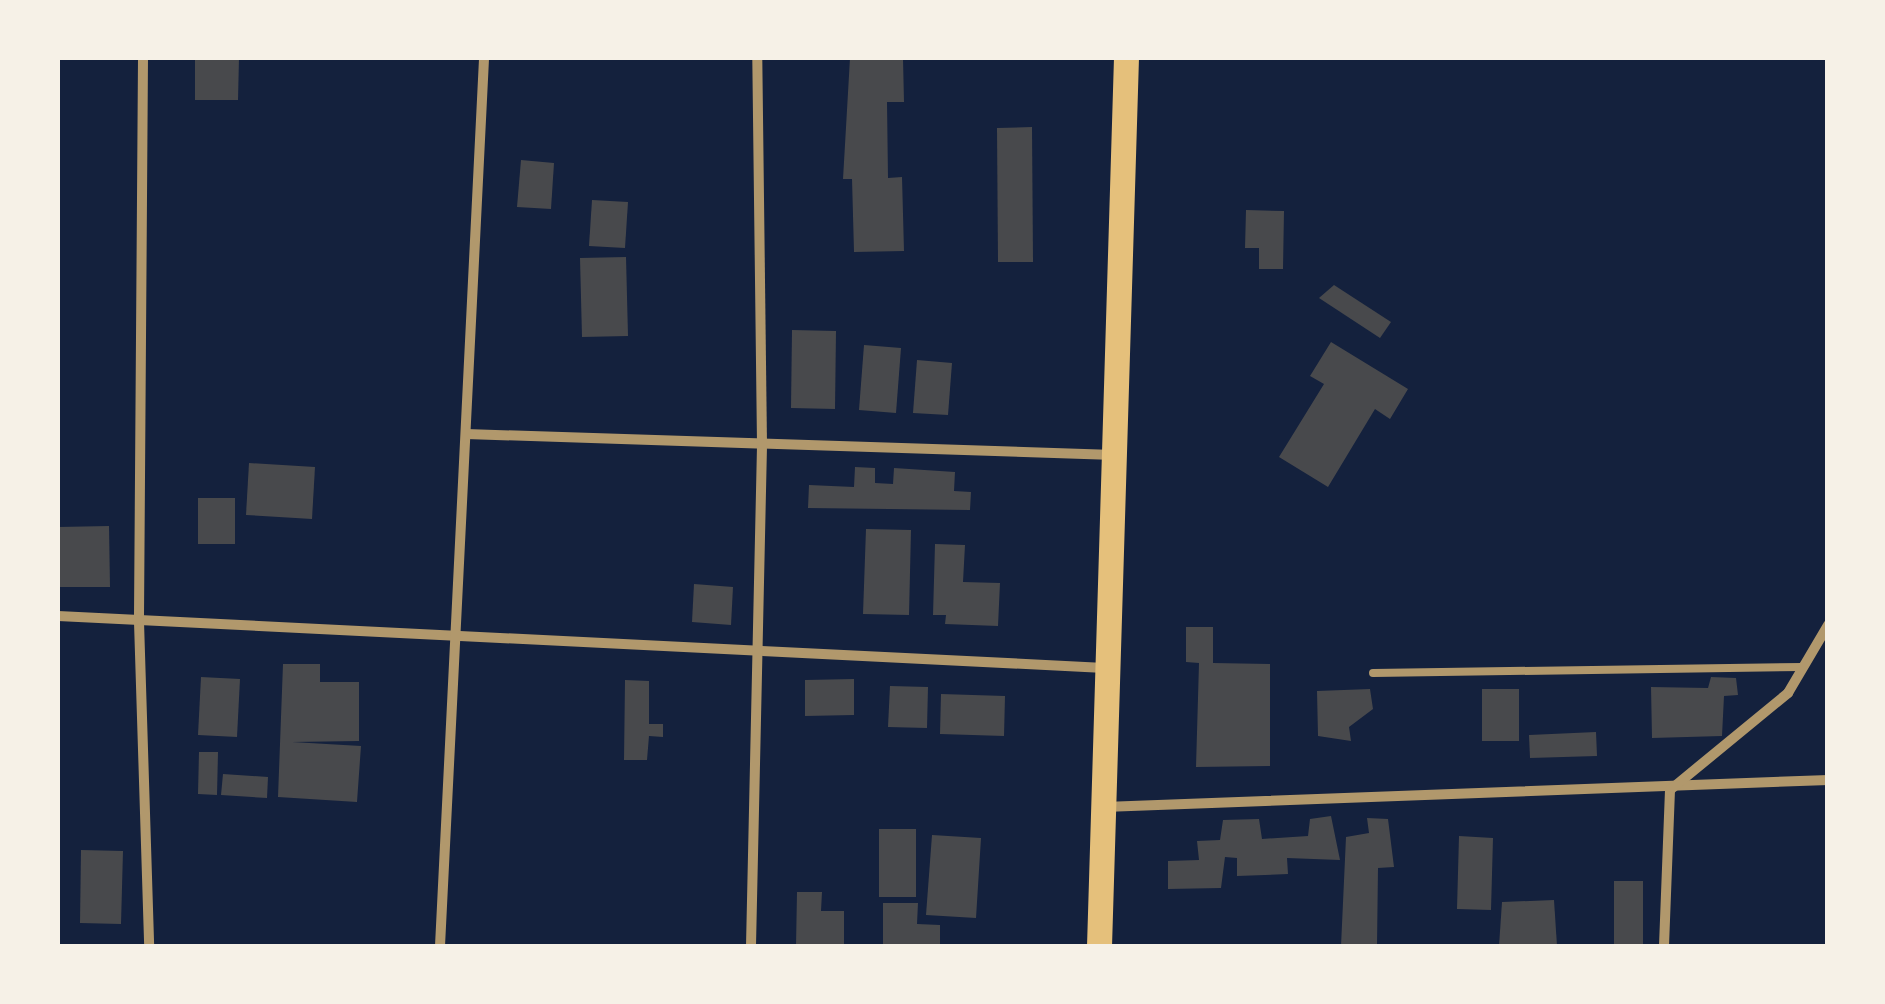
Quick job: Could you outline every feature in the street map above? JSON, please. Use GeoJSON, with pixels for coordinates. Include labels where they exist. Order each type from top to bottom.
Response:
{"type":"FeatureCollection","features":[{"type":"Feature","properties":{"kind":"main road"},"geometry":{"type":"LineString","coordinates":[[1100,946],[1126,58]]}},
{"type":"Feature","properties":{"kind":"street"},"geometry":{"type":"LineString","coordinates":[[143,58],[139,622],[149,946]]}},
{"type":"Feature","properties":{"kind":"street"},"geometry":{"type":"LineString","coordinates":[[440,946],[484,58]]}},
{"type":"Feature","properties":{"kind":"street"},"geometry":{"type":"LineString","coordinates":[[751,946],[762,444],[757,58]]}},
{"type":"Feature","properties":{"kind":"street"},"geometry":{"type":"LineString","coordinates":[[466,434],[1116,455]]}},
{"type":"Feature","properties":{"kind":"street"},"geometry":{"type":"LineString","coordinates":[[58,616],[1108,668]]}},
{"type":"Feature","properties":{"kind":"street"},"geometry":{"type":"LineString","coordinates":[[1664,946],[1670,790],[1788,693],[1828,625]]}},
{"type":"Feature","properties":{"kind":"street"},"geometry":{"type":"LineString","coordinates":[[1102,807],[1670,790],[1828,780]]}},
{"type":"Feature","properties":{"kind":"lane"},"geometry":{"type":"LineString","coordinates":[[1373,673],[1803,667]]}},
{"type":"Feature","properties":{"kind":"building"},"geometry":{"type":"Polygon","coordinates":[[[195,58],[239,58],[238,100],[195,100],[195,58]]]}},
{"type":"Feature","properties":{"kind":"building"},"geometry":{"type":"Polygon","coordinates":[[[850,58],[903,58],[904,102],[887,102],[888,178],[902,177],[904,251],[854,252],[852,179],[843,179],[850,58]]]}},
{"type":"Feature","properties":{"kind":"building"},"geometry":{"type":"Polygon","coordinates":[[[1032,127],[1033,262],[998,262],[997,128],[1032,127]]]}},
{"type":"Feature","properties":{"kind":"building"},"geometry":{"type":"Polygon","coordinates":[[[521,160],[554,163],[551,209],[517,207],[521,160]]]}},
{"type":"Feature","properties":{"kind":"building"},"geometry":{"type":"Polygon","coordinates":[[[592,200],[628,202],[625,248],[589,246],[592,200]]]}},
{"type":"Feature","properties":{"kind":"building"},"geometry":{"type":"Polygon","coordinates":[[[1246,210],[1284,211],[1283,269],[1259,269],[1259,248],[1245,248],[1246,210]]]}},
{"type":"Feature","properties":{"kind":"building"},"geometry":{"type":"Polygon","coordinates":[[[626,257],[628,336],[582,337],[580,258],[626,257]]]}},
{"type":"Feature","properties":{"kind":"building"},"geometry":{"type":"Polygon","coordinates":[[[1334,285],[1391,322],[1380,338],[1319,298],[1334,285]]]}},
{"type":"Feature","properties":{"kind":"building"},"geometry":{"type":"Polygon","coordinates":[[[792,330],[836,331],[835,409],[791,408],[792,330]]]}},
{"type":"Feature","properties":{"kind":"building"},"geometry":{"type":"Polygon","coordinates":[[[1331,342],[1408,389],[1390,419],[1375,409],[1328,487],[1279,457],[1324,384],[1310,376],[1331,342]]]}},
{"type":"Feature","properties":{"kind":"building"},"geometry":{"type":"Polygon","coordinates":[[[864,345],[901,348],[896,413],[859,410],[864,345]]]}},
{"type":"Feature","properties":{"kind":"building"},"geometry":{"type":"Polygon","coordinates":[[[917,360],[952,363],[948,415],[913,413],[917,360]]]}},
{"type":"Feature","properties":{"kind":"building"},"geometry":{"type":"Polygon","coordinates":[[[249,463],[315,467],[312,519],[246,515],[249,463]]]}},
{"type":"Feature","properties":{"kind":"building"},"geometry":{"type":"Polygon","coordinates":[[[855,467],[875,468],[875,483],[893,484],[894,468],[955,472],[954,491],[971,492],[970,510],[808,508],[809,485],[854,487],[855,467]]]}},
{"type":"Feature","properties":{"kind":"building"},"geometry":{"type":"Polygon","coordinates":[[[198,498],[235,498],[235,544],[198,544],[198,498]]]}},
{"type":"Feature","properties":{"kind":"building"},"geometry":{"type":"Polygon","coordinates":[[[109,526],[110,587],[58,587],[58,527],[109,526]]]}},
{"type":"Feature","properties":{"kind":"building"},"geometry":{"type":"Polygon","coordinates":[[[866,529],[911,530],[909,615],[863,614],[866,529]]]}},
{"type":"Feature","properties":{"kind":"building"},"geometry":{"type":"Polygon","coordinates":[[[935,544],[965,545],[963,582],[1000,583],[998,626],[945,624],[946,615],[933,615],[935,544]]]}},
{"type":"Feature","properties":{"kind":"building"},"geometry":{"type":"Polygon","coordinates":[[[694,584],[733,587],[731,625],[692,622],[694,584]]]}},
{"type":"Feature","properties":{"kind":"building"},"geometry":{"type":"Polygon","coordinates":[[[1186,627],[1213,627],[1213,663],[1270,664],[1270,766],[1196,767],[1199,663],[1186,662],[1186,627]]]}},
{"type":"Feature","properties":{"kind":"building"},"geometry":{"type":"Polygon","coordinates":[[[283,664],[320,664],[320,682],[359,682],[359,741],[292,742],[361,746],[357,802],[278,797],[283,664]]]}},
{"type":"Feature","properties":{"kind":"building"},"geometry":{"type":"Polygon","coordinates":[[[201,677],[240,679],[237,737],[198,735],[201,677]]]}},
{"type":"Feature","properties":{"kind":"building"},"geometry":{"type":"Polygon","coordinates":[[[1711,677],[1736,678],[1738,695],[1724,696],[1722,736],[1652,738],[1651,687],[1708,688],[1711,677]]]}},
{"type":"Feature","properties":{"kind":"building"},"geometry":{"type":"Polygon","coordinates":[[[854,679],[854,715],[805,716],[805,680],[854,679]]]}},
{"type":"Feature","properties":{"kind":"building"},"geometry":{"type":"Polygon","coordinates":[[[625,680],[649,681],[649,724],[663,724],[663,737],[649,736],[647,760],[624,760],[625,680]]]}},
{"type":"Feature","properties":{"kind":"building"},"geometry":{"type":"Polygon","coordinates":[[[890,686],[928,687],[927,728],[888,727],[890,686]]]}},
{"type":"Feature","properties":{"kind":"building"},"geometry":{"type":"Polygon","coordinates":[[[1370,689],[1373,709],[1349,727],[1351,741],[1318,736],[1317,691],[1370,689]]]}},
{"type":"Feature","properties":{"kind":"building"},"geometry":{"type":"Polygon","coordinates":[[[1482,689],[1519,689],[1519,741],[1482,741],[1482,689]]]}},
{"type":"Feature","properties":{"kind":"building"},"geometry":{"type":"Polygon","coordinates":[[[941,694],[1005,696],[1004,736],[940,734],[941,694]]]}},
{"type":"Feature","properties":{"kind":"building"},"geometry":{"type":"Polygon","coordinates":[[[1596,732],[1597,756],[1530,758],[1529,735],[1596,732]]]}},
{"type":"Feature","properties":{"kind":"building"},"geometry":{"type":"Polygon","coordinates":[[[199,752],[218,752],[217,795],[198,794],[199,752]]]}},
{"type":"Feature","properties":{"kind":"building"},"geometry":{"type":"Polygon","coordinates":[[[223,774],[268,777],[267,798],[221,795],[223,774]]]}},
{"type":"Feature","properties":{"kind":"building"},"geometry":{"type":"Polygon","coordinates":[[[1331,816],[1340,860],[1287,858],[1288,874],[1237,876],[1237,858],[1225,857],[1221,888],[1168,889],[1168,861],[1199,860],[1197,841],[1220,840],[1223,820],[1259,819],[1262,839],[1308,836],[1310,819],[1331,816]]]}},
{"type":"Feature","properties":{"kind":"building"},"geometry":{"type":"Polygon","coordinates":[[[1367,818],[1388,819],[1394,867],[1378,868],[1377,946],[1341,946],[1346,837],[1369,833],[1367,818]]]}},
{"type":"Feature","properties":{"kind":"building"},"geometry":{"type":"Polygon","coordinates":[[[879,829],[916,829],[916,897],[879,897],[879,829]]]}},
{"type":"Feature","properties":{"kind":"building"},"geometry":{"type":"Polygon","coordinates":[[[932,835],[981,838],[976,918],[926,915],[932,835]]]}},
{"type":"Feature","properties":{"kind":"building"},"geometry":{"type":"Polygon","coordinates":[[[1459,836],[1493,838],[1491,910],[1457,909],[1459,836]]]}},
{"type":"Feature","properties":{"kind":"building"},"geometry":{"type":"Polygon","coordinates":[[[81,850],[123,851],[121,924],[80,923],[81,850]]]}},
{"type":"Feature","properties":{"kind":"building"},"geometry":{"type":"Polygon","coordinates":[[[1614,881],[1643,881],[1643,946],[1614,946],[1614,881]]]}},
{"type":"Feature","properties":{"kind":"building"},"geometry":{"type":"Polygon","coordinates":[[[797,892],[822,892],[821,911],[844,911],[844,946],[796,946],[797,892]]]}},
{"type":"Feature","properties":{"kind":"building"},"geometry":{"type":"Polygon","coordinates":[[[1554,900],[1557,946],[1499,946],[1502,902],[1554,900]]]}},
{"type":"Feature","properties":{"kind":"building"},"geometry":{"type":"Polygon","coordinates":[[[883,903],[918,903],[917,924],[940,925],[940,946],[883,946],[883,903]]]}}]}
